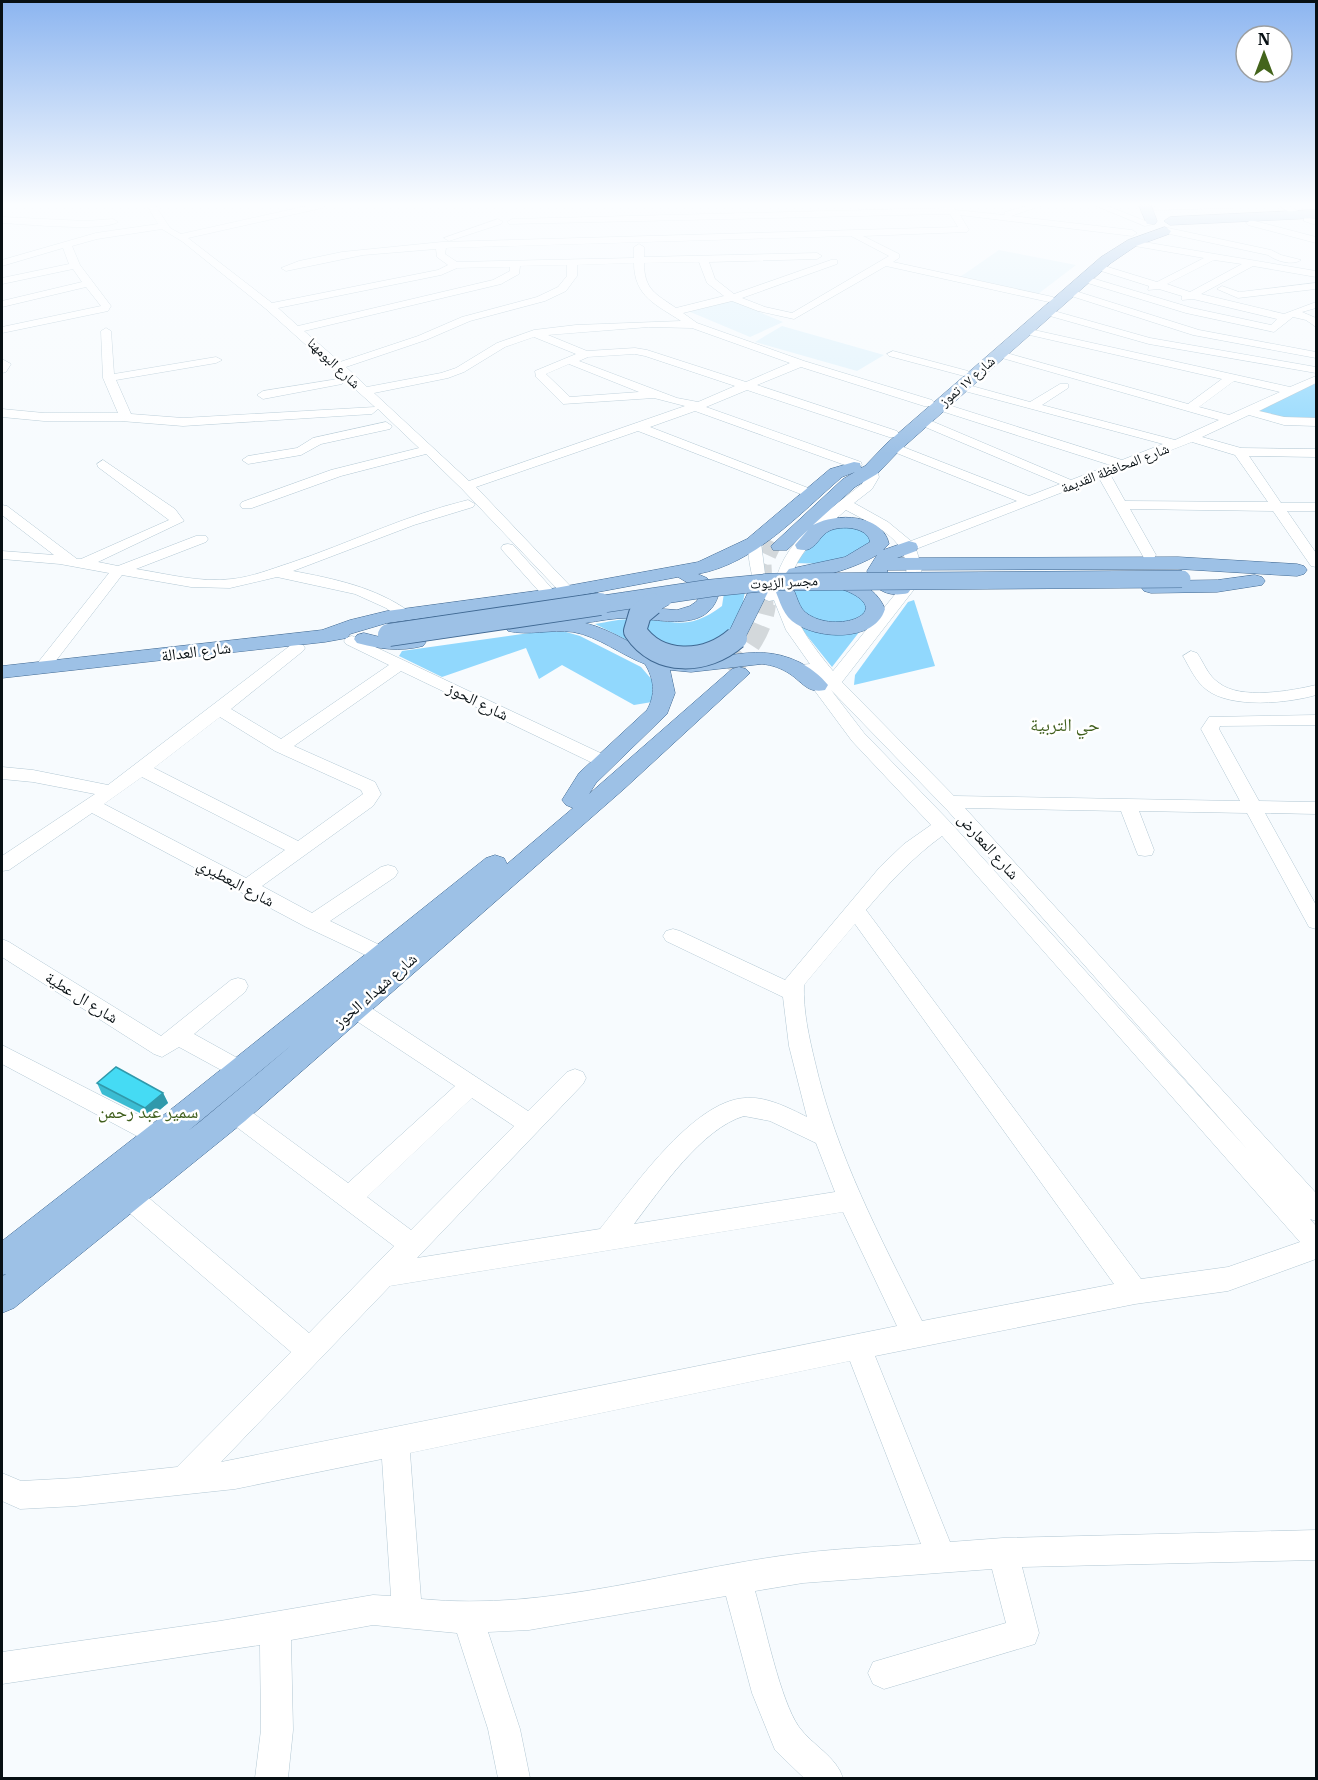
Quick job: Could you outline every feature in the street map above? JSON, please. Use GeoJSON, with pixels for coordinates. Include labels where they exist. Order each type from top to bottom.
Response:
{"type":"FeatureCollection","features":[{"type":"Feature","properties":{"kind":"main road","name":"شارع ١٧ تموز"},"geometry":{"type":"LineString","coordinates":[[777,561],[861,467],[904,432],[1066,288]]}},
{"type":"Feature","properties":{"kind":"main road","name":"شارع ١٧ تموز"},"geometry":{"type":"LineString","coordinates":[[962,380],[986,365],[1025,331],[1048,305],[1074,288]]}},
{"type":"Feature","properties":{"kind":"main road"},"geometry":{"type":"LineString","coordinates":[[682,592],[660,600],[641,614],[635,626],[641,641],[662,653],[691,657],[719,651],[736,639],[812,494],[836,473],[861,467]]}},
{"type":"Feature","properties":{"kind":"main road"},"geometry":{"type":"LineString","coordinates":[[777,561],[821,528],[836,523],[857,524],[879,534],[880,544],[873,559],[880,582],[893,588],[1217,586],[1255,580]]}},
{"type":"Feature","properties":{"kind":"main road"},"geometry":{"type":"LineString","coordinates":[[395,625],[668,574],[712,563],[777,561],[842,564],[873,559],[891,553],[1178,563],[1297,570]]}},
{"type":"Feature","properties":{"kind":"main road"},"geometry":{"type":"LineString","coordinates":[[777,561],[794,612],[813,626],[837,628],[868,622],[875,614],[875,609],[867,595],[846,584],[829,580]]}},
{"type":"Feature","properties":{"kind":"main road","name":"مجسر الزيوت"},"geometry":{"type":"LineString","coordinates":[[395,625],[703,579],[777,561],[1179,575]]}},
{"type":"Feature","properties":{"kind":"main road"},"geometry":{"type":"LineString","coordinates":[[1179,575],[1317,570]]}},
{"type":"Feature","properties":{"kind":"main road"},"geometry":{"type":"LineString","coordinates":[[358,640],[400,644],[626,612],[677,616],[697,611],[706,604],[709,593],[700,582],[682,575],[668,574]]}},
{"type":"Feature","properties":{"kind":"main road"},"geometry":{"type":"LineString","coordinates":[[1179,575],[1317,581]]}},
{"type":"Feature","properties":{"kind":"main road","name":"مجسر الزيوت"},"geometry":{"type":"LineString","coordinates":[[395,625],[741,584],[829,580],[1179,575]]}},
{"type":"Feature","properties":{"kind":"main road"},"geometry":{"type":"LineString","coordinates":[[515,627],[555,624],[577,627],[653,660],[692,666],[754,656],[777,659],[825,683]]}},
{"type":"Feature","properties":{"kind":"main road","name":"شارع العدالة"},"geometry":{"type":"LineString","coordinates":[[2,672],[325,636],[395,625]]}},
{"type":"Feature","properties":{"kind":"main road","name":"شارع العدالة"},"geometry":{"type":"LineString","coordinates":[[2,682],[107,674],[358,640],[395,625]]}},
{"type":"Feature","properties":{"kind":"main road"},"geometry":{"type":"LineString","coordinates":[[582,802],[587,778],[656,714],[662,705],[666,687],[653,660]]}},
{"type":"Feature","properties":{"kind":"main road"},"geometry":{"type":"LineString","coordinates":[[582,802],[638,780],[758,667],[779,661],[793,665]]}},
{"type":"Feature","properties":{"kind":"main road","name":"شارع شهداء الحوز"},"geometry":{"type":"LineString","coordinates":[[2,1260],[399,951],[582,802],[734,672]]}},
{"type":"Feature","properties":{"kind":"main road","name":"شارع شهداء الحوز"},"geometry":{"type":"LineString","coordinates":[[2,1297],[234,1112],[354,1008],[399,951]]}},
{"type":"Feature","properties":{"kind":"street"},"geometry":{"type":"LineString","coordinates":[[2,304],[68,288]]}},
{"type":"Feature","properties":{"kind":"street"},"geometry":{"type":"LineString","coordinates":[[2,330],[104,309],[106,306],[93,288]]}},
{"type":"Feature","properties":{"kind":"street","name":"شارع البومهنا"},"geometry":{"type":"LineString","coordinates":[[232,288],[288,332],[338,382],[372,410],[468,504],[526,568],[559,593]]}},
{"type":"Feature","properties":{"kind":"street","name":"شارع البومهنا"},"geometry":{"type":"LineString","coordinates":[[246,288],[297,329],[467,486],[541,564],[559,593]]}},
{"type":"Feature","properties":{"kind":"street"},"geometry":{"type":"LineString","coordinates":[[270,307],[363,288]]}},
{"type":"Feature","properties":{"kind":"street"},"geometry":{"type":"LineString","coordinates":[[297,329],[474,288]]}},
{"type":"Feature","properties":{"kind":"street"},"geometry":{"type":"LineString","coordinates":[[338,366],[422,338],[466,319],[541,299],[563,288]]}},
{"type":"Feature","properties":{"kind":"street"},"geometry":{"type":"LineString","coordinates":[[644,288],[693,325],[800,363],[1123,465]]}},
{"type":"Feature","properties":{"kind":"street"},"geometry":{"type":"LineString","coordinates":[[721,288],[734,298],[794,316],[841,288]]}},
{"type":"Feature","properties":{"kind":"street"},"geometry":{"type":"LineString","coordinates":[[673,312],[766,288]]}},
{"type":"Feature","properties":{"kind":"street"},"geometry":{"type":"LineString","coordinates":[[982,288],[1048,305],[1101,315],[1149,318],[1197,333],[1317,355]]}},
{"type":"Feature","properties":{"kind":"street"},"geometry":{"type":"LineString","coordinates":[[1114,288],[1172,306],[1274,329]]}},
{"type":"Feature","properties":{"kind":"street"},"geometry":{"type":"LineString","coordinates":[[1101,315],[1152,288]]}},
{"type":"Feature","properties":{"kind":"street"},"geometry":{"type":"LineString","coordinates":[[1168,288],[1191,295],[1310,318],[1317,324]]}},
{"type":"Feature","properties":{"kind":"street"},"geometry":{"type":"LineString","coordinates":[[1124,333],[1204,288]]}},
{"type":"Feature","properties":{"kind":"street"},"geometry":{"type":"LineString","coordinates":[[1219,288],[1232,295],[1299,288]]}},
{"type":"Feature","properties":{"kind":"street"},"geometry":{"type":"LineString","coordinates":[[1069,292],[1124,333],[1166,345],[1316,378]]}},
{"type":"Feature","properties":{"kind":"street"},"geometry":{"type":"LineString","coordinates":[[1265,346],[1274,329],[1288,315],[1317,304]]}},
{"type":"Feature","properties":{"kind":"street"},"geometry":{"type":"LineString","coordinates":[[365,391],[444,376],[460,370],[501,345],[534,333],[649,324],[693,325]]}},
{"type":"Feature","properties":{"kind":"street"},"geometry":{"type":"LineString","coordinates":[[106,331],[109,378],[126,417]]}},
{"type":"Feature","properties":{"kind":"street"},"geometry":{"type":"LineString","coordinates":[[1025,331],[1292,391]]}},
{"type":"Feature","properties":{"kind":"street"},"geometry":{"type":"LineString","coordinates":[[534,333],[586,354]]}},
{"type":"Feature","properties":{"kind":"street"},"geometry":{"type":"LineString","coordinates":[[654,394],[567,401],[540,375],[541,371],[586,354],[634,351],[647,353],[746,386],[1073,485]]}},
{"type":"Feature","properties":{"kind":"street"},"geometry":{"type":"LineString","coordinates":[[893,354],[1031,406],[1176,444]]}},
{"type":"Feature","properties":{"kind":"street"},"geometry":{"type":"LineString","coordinates":[[999,354],[1229,419]]}},
{"type":"Feature","properties":{"kind":"street"},"geometry":{"type":"LineString","coordinates":[[109,378],[216,360]]}},
{"type":"Feature","properties":{"kind":"street"},"geometry":{"type":"LineString","coordinates":[[570,361],[654,394],[697,406],[861,467],[869,483],[777,561]]}},
{"type":"Feature","properties":{"kind":"street"},"geometry":{"type":"LineString","coordinates":[[2,362],[6,364],[2,370]]}},
{"type":"Feature","properties":{"kind":"street"},"geometry":{"type":"LineString","coordinates":[[467,486],[697,406],[800,363]]}},
{"type":"Feature","properties":{"kind":"street"},"geometry":{"type":"LineString","coordinates":[[986,365],[1006,370]]}},
{"type":"Feature","properties":{"kind":"street"},"geometry":{"type":"LineString","coordinates":[[1189,409],[1231,378]]}},
{"type":"Feature","properties":{"kind":"street","name":"شارع المحافظة القديمة"},"geometry":{"type":"LineString","coordinates":[[912,555],[1027,500],[1073,485],[1191,438],[1316,378]]}},
{"type":"Feature","properties":{"kind":"street"},"geometry":{"type":"LineString","coordinates":[[1045,381],[1088,393]]}},
{"type":"Feature","properties":{"kind":"street"},"geometry":{"type":"LineString","coordinates":[[263,395],[338,382]]}},
{"type":"Feature","properties":{"kind":"street"},"geometry":{"type":"LineString","coordinates":[[1031,406],[1064,386]]}},
{"type":"Feature","properties":{"kind":"street"},"geometry":{"type":"LineString","coordinates":[[2,413],[44,417],[126,417],[183,422],[372,410]]}},
{"type":"Feature","properties":{"kind":"street"},"geometry":{"type":"LineString","coordinates":[[1246,411],[1284,421],[1317,422]]}},
{"type":"Feature","properties":{"kind":"street"},"geometry":{"type":"LineString","coordinates":[[248,460],[301,451],[317,441],[386,426]]}},
{"type":"Feature","properties":{"kind":"street"},"geometry":{"type":"LineString","coordinates":[[640,427],[812,494]]}},
{"type":"Feature","properties":{"kind":"street"},"geometry":{"type":"LineString","coordinates":[[904,432],[1027,500]]}},
{"type":"Feature","properties":{"kind":"street"},"geometry":{"type":"LineString","coordinates":[[1191,438],[1240,452],[1316,454]]}},
{"type":"Feature","properties":{"kind":"street"},"geometry":{"type":"LineString","coordinates":[[247,506],[336,473],[428,450]]}},
{"type":"Feature","properties":{"kind":"street"},"geometry":{"type":"LineString","coordinates":[[1240,452],[1317,563]]}},
{"type":"Feature","properties":{"kind":"street"},"geometry":{"type":"LineString","coordinates":[[78,563],[177,521],[170,512],[103,464]]}},
{"type":"Feature","properties":{"kind":"street"},"geometry":{"type":"LineString","coordinates":[[1103,473],[1149,555]]}},
{"type":"Feature","properties":{"kind":"street"},"geometry":{"type":"LineString","coordinates":[[2,555],[78,563],[191,583],[230,584],[275,572],[409,522],[468,504]]}},
{"type":"Feature","properties":{"kind":"street"},"geometry":{"type":"LineString","coordinates":[[825,683],[915,577],[912,555],[894,533],[845,504]]}},
{"type":"Feature","properties":{"kind":"street"},"geometry":{"type":"LineString","coordinates":[[1121,505],[1317,507]]}},
{"type":"Feature","properties":{"kind":"street"},"geometry":{"type":"LineString","coordinates":[[2,509],[78,563]]}},
{"type":"Feature","properties":{"kind":"street"},"geometry":{"type":"LineString","coordinates":[[42,668],[118,571],[201,538]]}},
{"type":"Feature","properties":{"kind":"street","name":"شارع المعارض"},"geometry":{"type":"LineString","coordinates":[[777,561],[785,637],[825,683],[882,734],[949,802],[1317,1210]]}},
{"type":"Feature","properties":{"kind":"street"},"geometry":{"type":"LineString","coordinates":[[526,568],[541,564]]}},
{"type":"Feature","properties":{"kind":"street"},"geometry":{"type":"LineString","coordinates":[[275,572],[380,597],[395,625]]}},
{"type":"Feature","properties":{"kind":"street","name":"شارع الحوز"},"geometry":{"type":"LineString","coordinates":[[358,640],[400,664],[605,762]]}},
{"type":"Feature","properties":{"kind":"street"},"geometry":{"type":"LineString","coordinates":[[7,857],[91,805],[141,769],[297,648]]}},
{"type":"Feature","properties":{"kind":"street"},"geometry":{"type":"LineString","coordinates":[[1191,656],[1209,683],[1227,693],[1292,696],[1317,690]]}},
{"type":"Feature","properties":{"kind":"street"},"geometry":{"type":"LineString","coordinates":[[281,747],[400,664]]}},
{"type":"Feature","properties":{"kind":"street","name":"شارع المعارض"},"geometry":{"type":"LineString","coordinates":[[825,683],[858,737],[943,826],[1317,1243]]}},
{"type":"Feature","properties":{"kind":"street"},"geometry":{"type":"LineString","coordinates":[[219,710],[281,747],[369,786],[372,794],[367,802],[247,887]]}},
{"type":"Feature","properties":{"kind":"street"},"geometry":{"type":"LineString","coordinates":[[1317,720],[1215,721],[1211,724],[1210,729],[1251,807],[1317,922]]}},
{"type":"Feature","properties":{"kind":"street"},"geometry":{"type":"LineString","coordinates":[[858,737],[882,734]]}},
{"type":"Feature","properties":{"kind":"street"},"geometry":{"type":"LineString","coordinates":[[141,769],[300,850]]}},
{"type":"Feature","properties":{"kind":"street"},"geometry":{"type":"LineString","coordinates":[[2,773],[33,776],[109,792]]}},
{"type":"Feature","properties":{"kind":"street"},"geometry":{"type":"LineString","coordinates":[[949,802],[1317,808]]}},
{"type":"Feature","properties":{"kind":"street","name":"شارع البعطيري"},"geometry":{"type":"LineString","coordinates":[[91,805],[313,922],[399,951]]}},
{"type":"Feature","properties":{"kind":"street"},"geometry":{"type":"LineString","coordinates":[[1128,805],[1145,850]]}},
{"type":"Feature","properties":{"kind":"street"},"geometry":{"type":"LineString","coordinates":[[915,1335],[850,1200],[808,1089],[792,1002],[794,983],[886,872],[911,849],[943,826]]}},
{"type":"Feature","properties":{"kind":"street"},"geometry":{"type":"LineString","coordinates":[[313,922],[388,873]]}},
{"type":"Feature","properties":{"kind":"street"},"geometry":{"type":"LineString","coordinates":[[855,909],[1135,1292]]}},
{"type":"Feature","properties":{"kind":"street"},"geometry":{"type":"LineString","coordinates":[[674,936],[793,993]]}},
{"type":"Feature","properties":{"kind":"street","name":"شارع ال عطية"},"geometry":{"type":"LineString","coordinates":[[2,947],[169,1042],[242,1071]]}},
{"type":"Feature","properties":{"kind":"street"},"geometry":{"type":"LineString","coordinates":[[169,1042],[238,986]]}},
{"type":"Feature","properties":{"kind":"street"},"geometry":{"type":"LineString","coordinates":[[354,1008],[530,1124]]}},
{"type":"Feature","properties":{"kind":"street"},"geometry":{"type":"LineString","coordinates":[[2,1054],[160,1137]]}},
{"type":"Feature","properties":{"kind":"street"},"geometry":{"type":"LineString","coordinates":[[184,1480],[575,1078]]}},
{"type":"Feature","properties":{"kind":"street"},"geometry":{"type":"LineString","coordinates":[[349,1198],[471,1085]]}},
{"type":"Feature","properties":{"kind":"street"},"geometry":{"type":"LineString","coordinates":[[606,1239],[695,1133],[720,1114],[741,1107],[764,1109],[826,1137]]}},
{"type":"Feature","properties":{"kind":"street"},"geometry":{"type":"LineString","coordinates":[[234,1112],[412,1245]]}},
{"type":"Feature","properties":{"kind":"street"},"geometry":{"type":"LineString","coordinates":[[128,1196],[310,1351]]}},
{"type":"Feature","properties":{"kind":"street"},"geometry":{"type":"LineString","coordinates":[[383,1275],[850,1200]]}},
{"type":"Feature","properties":{"kind":"street"},"geometry":{"type":"LineString","coordinates":[[2,1487],[20,1495],[235,1475],[915,1335],[1135,1292],[1228,1279],[1317,1248]]}},
{"type":"Feature","properties":{"kind":"street"},"geometry":{"type":"LineString","coordinates":[[858,1347],[941,1558]]}},
{"type":"Feature","properties":{"kind":"street"},"geometry":{"type":"LineString","coordinates":[[395,1442],[407,1614]]}},
{"type":"Feature","properties":{"kind":"street"},"geometry":{"type":"LineString","coordinates":[[2,1668],[373,1610],[468,1618],[529,1615],[803,1568],[1003,1554],[1317,1545]]}},
{"type":"Feature","properties":{"kind":"street"},"geometry":{"type":"LineString","coordinates":[[884,1673],[1024,1634],[1003,1554]]}},
{"type":"Feature","properties":{"kind":"street"},"geometry":{"type":"LineString","coordinates":[[737,1579],[768,1693],[787,1738],[827,1779]]}},
{"type":"Feature","properties":{"kind":"street"},"geometry":{"type":"LineString","coordinates":[[468,1618],[504,1729],[514,1779]]}},
{"type":"Feature","properties":{"kind":"street"},"geometry":{"type":"LineString","coordinates":[[272,1779],[277,1730],[275,1627]]}},
{"type":"Feature","properties":{"kind":"shaded area"},"geometry":{"type":"Polygon","coordinates":[[[1011,288],[1046,288],[1038,294],[1011,288]]]}},
{"type":"Feature","properties":{"kind":"shaded area"},"geometry":{"type":"Polygon","coordinates":[[[733,301],[783,322],[750,337],[688,311],[733,301]]]}},
{"type":"Feature","properties":{"kind":"shaded area"},"geometry":{"type":"Polygon","coordinates":[[[782,326],[884,355],[857,371],[755,342],[782,326]]]}},
{"type":"Feature","properties":{"kind":"shaded area"},"geometry":{"type":"Polygon","coordinates":[[[1316,383],[1316,421],[1284,421],[1246,411],[1316,383]]]}},
{"type":"Feature","properties":{"kind":"shaded area"},"geometry":{"type":"Polygon","coordinates":[[[850,526],[872,535],[868,548],[826,564],[794,563],[824,532],[831,528],[850,526]]]}},
{"type":"Feature","properties":{"kind":"shaded area"},"geometry":{"type":"Polygon","coordinates":[[[844,589],[858,593],[869,610],[853,620],[838,623],[804,615],[793,590],[844,589]]]}},
{"type":"Feature","properties":{"kind":"shaded area"},"geometry":{"type":"Polygon","coordinates":[[[745,591],[739,625],[728,644],[645,649],[595,624],[632,619],[678,623],[698,620],[722,606],[724,593],[745,591]]]}},
{"type":"Feature","properties":{"kind":"shaded area"},"geometry":{"type":"Polygon","coordinates":[[[914,600],[935,666],[854,685],[855,675],[908,602],[914,600]]]}},
{"type":"Feature","properties":{"kind":"shaded area"},"geometry":{"type":"Polygon","coordinates":[[[800,627],[827,634],[860,631],[832,667],[800,627]]]}},
{"type":"Feature","properties":{"kind":"shaded area"},"geometry":{"type":"Polygon","coordinates":[[[544,631],[566,632],[580,636],[641,667],[653,681],[652,702],[634,705],[562,665],[539,679],[526,648],[442,677],[399,656],[402,651],[544,631]]]}},
{"type":"Feature","properties":{"kind":"building"},"geometry":{"type":"Polygon","coordinates":[[[116,1067],[163,1093],[145,1108],[97,1083],[116,1067]]]}},
{"type":"Feature","properties":{"kind":"tunnel"},"geometry":{"type":"LineString","coordinates":[[765,604],[763,565],[774,542]]}},
{"type":"Feature","properties":{"kind":"tunnel"},"geometry":{"type":"LineString","coordinates":[[729,670],[752,640],[765,604]]}},
{"type":"Feature","properties":{"kind":"district","name":"حي التربية"},"geometry":{"type":"Point","coordinates":[1065,725]}},
{"type":"Feature","properties":{"kind":"district","name":"سمير عبد رحمن"},"geometry":{"type":"Point","coordinates":[148,1112]}}]}
